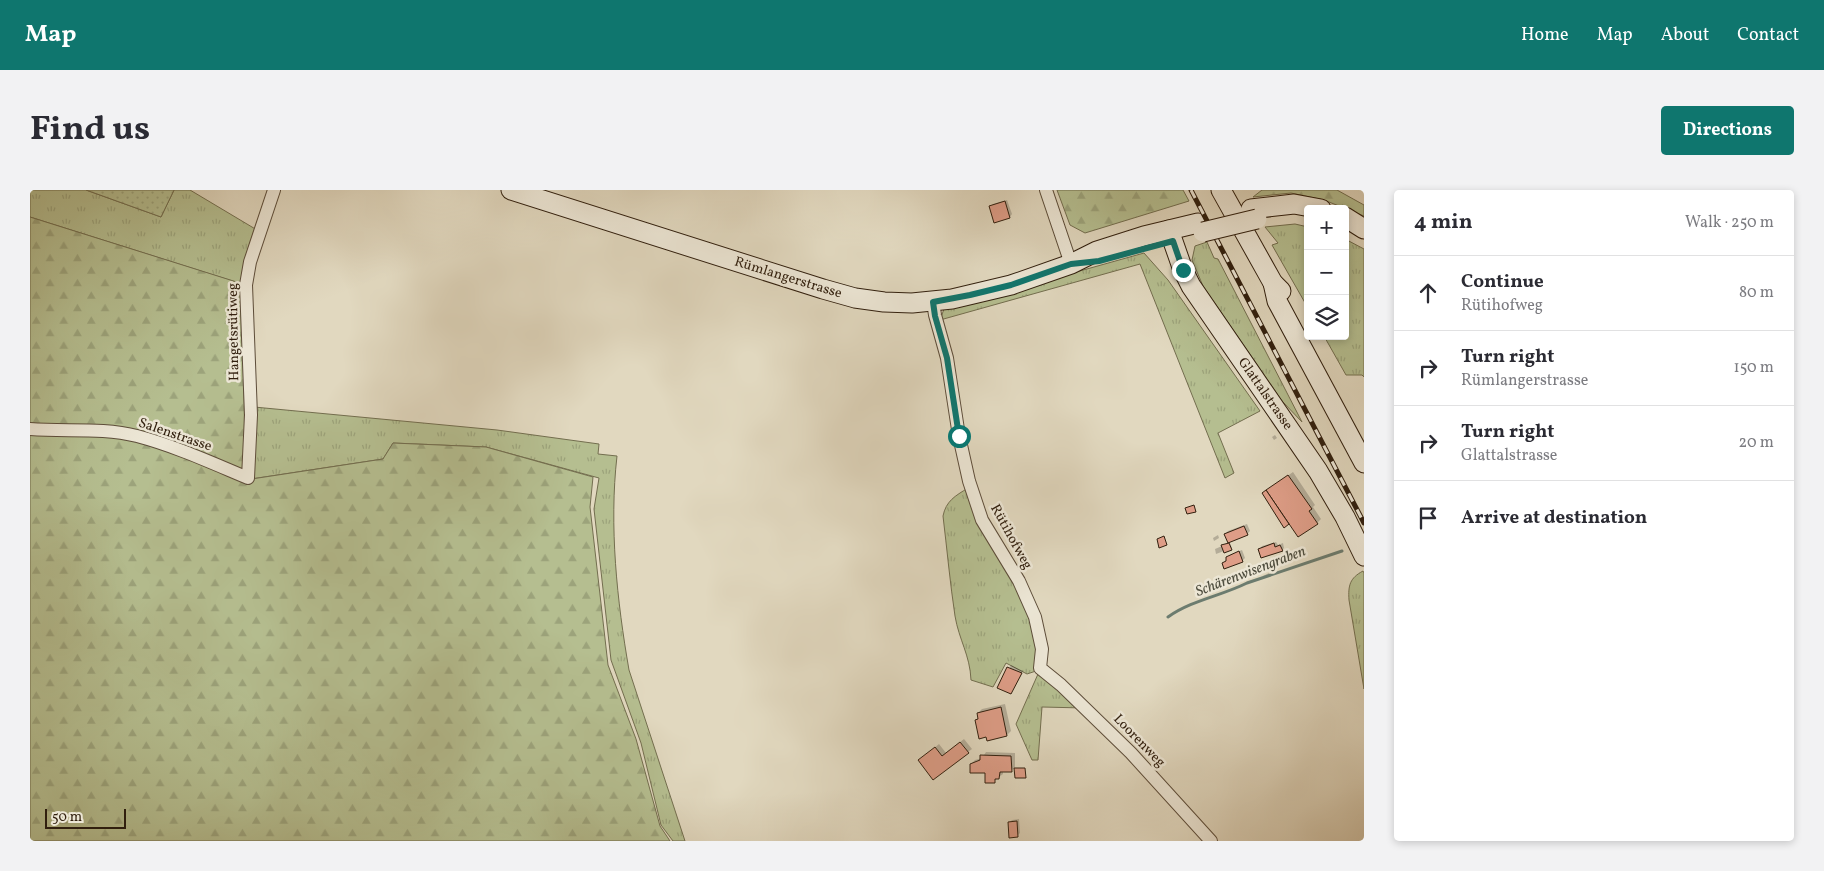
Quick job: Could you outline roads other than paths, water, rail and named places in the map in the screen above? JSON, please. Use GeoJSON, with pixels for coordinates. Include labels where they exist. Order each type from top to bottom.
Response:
{"type":"FeatureCollection","features":[{"type":"Feature","properties":{"kind":"street","name":"Hangetsrütiweg"},"geometry":{"type":"LineString","coordinates":[[248,478],[251,415],[246,285],[250,262],[274,190]]}},
{"type":"Feature","properties":{"kind":"street","name":"Rümlangerstrasse"},"geometry":{"type":"LineString","coordinates":[[511,190],[847,296],[884,302],[933,302],[970,295],[1011,285],[1071,264],[1097,251],[1171,235],[1294,204],[1304,206]]}},
{"type":"Feature","properties":{"kind":"street"},"geometry":{"type":"LineString","coordinates":[[1046,190],[1071,264]]}},
{"type":"Feature","properties":{"kind":"street"},"geometry":{"type":"LineString","coordinates":[[1221,190],[1273,283],[1287,296],[1304,328]]}},
{"type":"Feature","properties":{"kind":"street","name":"Rümlangerstrasse"},"geometry":{"type":"LineString","coordinates":[[1254,214],[1304,218]]}},
{"type":"Feature","properties":{"kind":"street"},"geometry":{"type":"LineString","coordinates":[[1349,220],[1364,229]]}},
{"type":"Feature","properties":{"kind":"street"},"geometry":{"type":"LineString","coordinates":[[1349,232],[1364,238]]}},
{"type":"Feature","properties":{"kind":"street","name":"Glattalstrasse"},"geometry":{"type":"LineString","coordinates":[[1171,235],[1183,270],[1191,286],[1318,471],[1345,517],[1364,556]]}},
{"type":"Feature","properties":{"kind":"street"},"geometry":{"type":"LineString","coordinates":[[1273,283],[1276,301],[1364,463]]}},
{"type":"Feature","properties":{"kind":"street","name":"Rütihofweg"},"geometry":{"type":"LineString","coordinates":[[933,302],[947,358],[968,481],[982,520],[1018,582],[1035,617],[1042,649],[1040,668]]}},
{"type":"Feature","properties":{"kind":"street"},"geometry":{"type":"LineString","coordinates":[[1311,340],[1364,439]]}},
{"type":"Feature","properties":{"kind":"street","name":"Salenstrasse"},"geometry":{"type":"LineString","coordinates":[[30,429],[101,431],[136,436],[189,454],[248,478]]}},
{"type":"Feature","properties":{"kind":"street","name":"Loorenweg"},"geometry":{"type":"LineString","coordinates":[[1040,668],[1062,684],[1131,753],[1211,841]]}},
{"type":"Feature","properties":{"kind":"waterway","name":"Schärenwisengraben"},"geometry":{"type":"LineString","coordinates":[[1168,617],[1187,606],[1247,583],[1342,551]]}},
{"type":"Feature","properties":{"kind":"railway"},"geometry":{"type":"LineString","coordinates":[[1191,190],[1364,523]]}}]}
